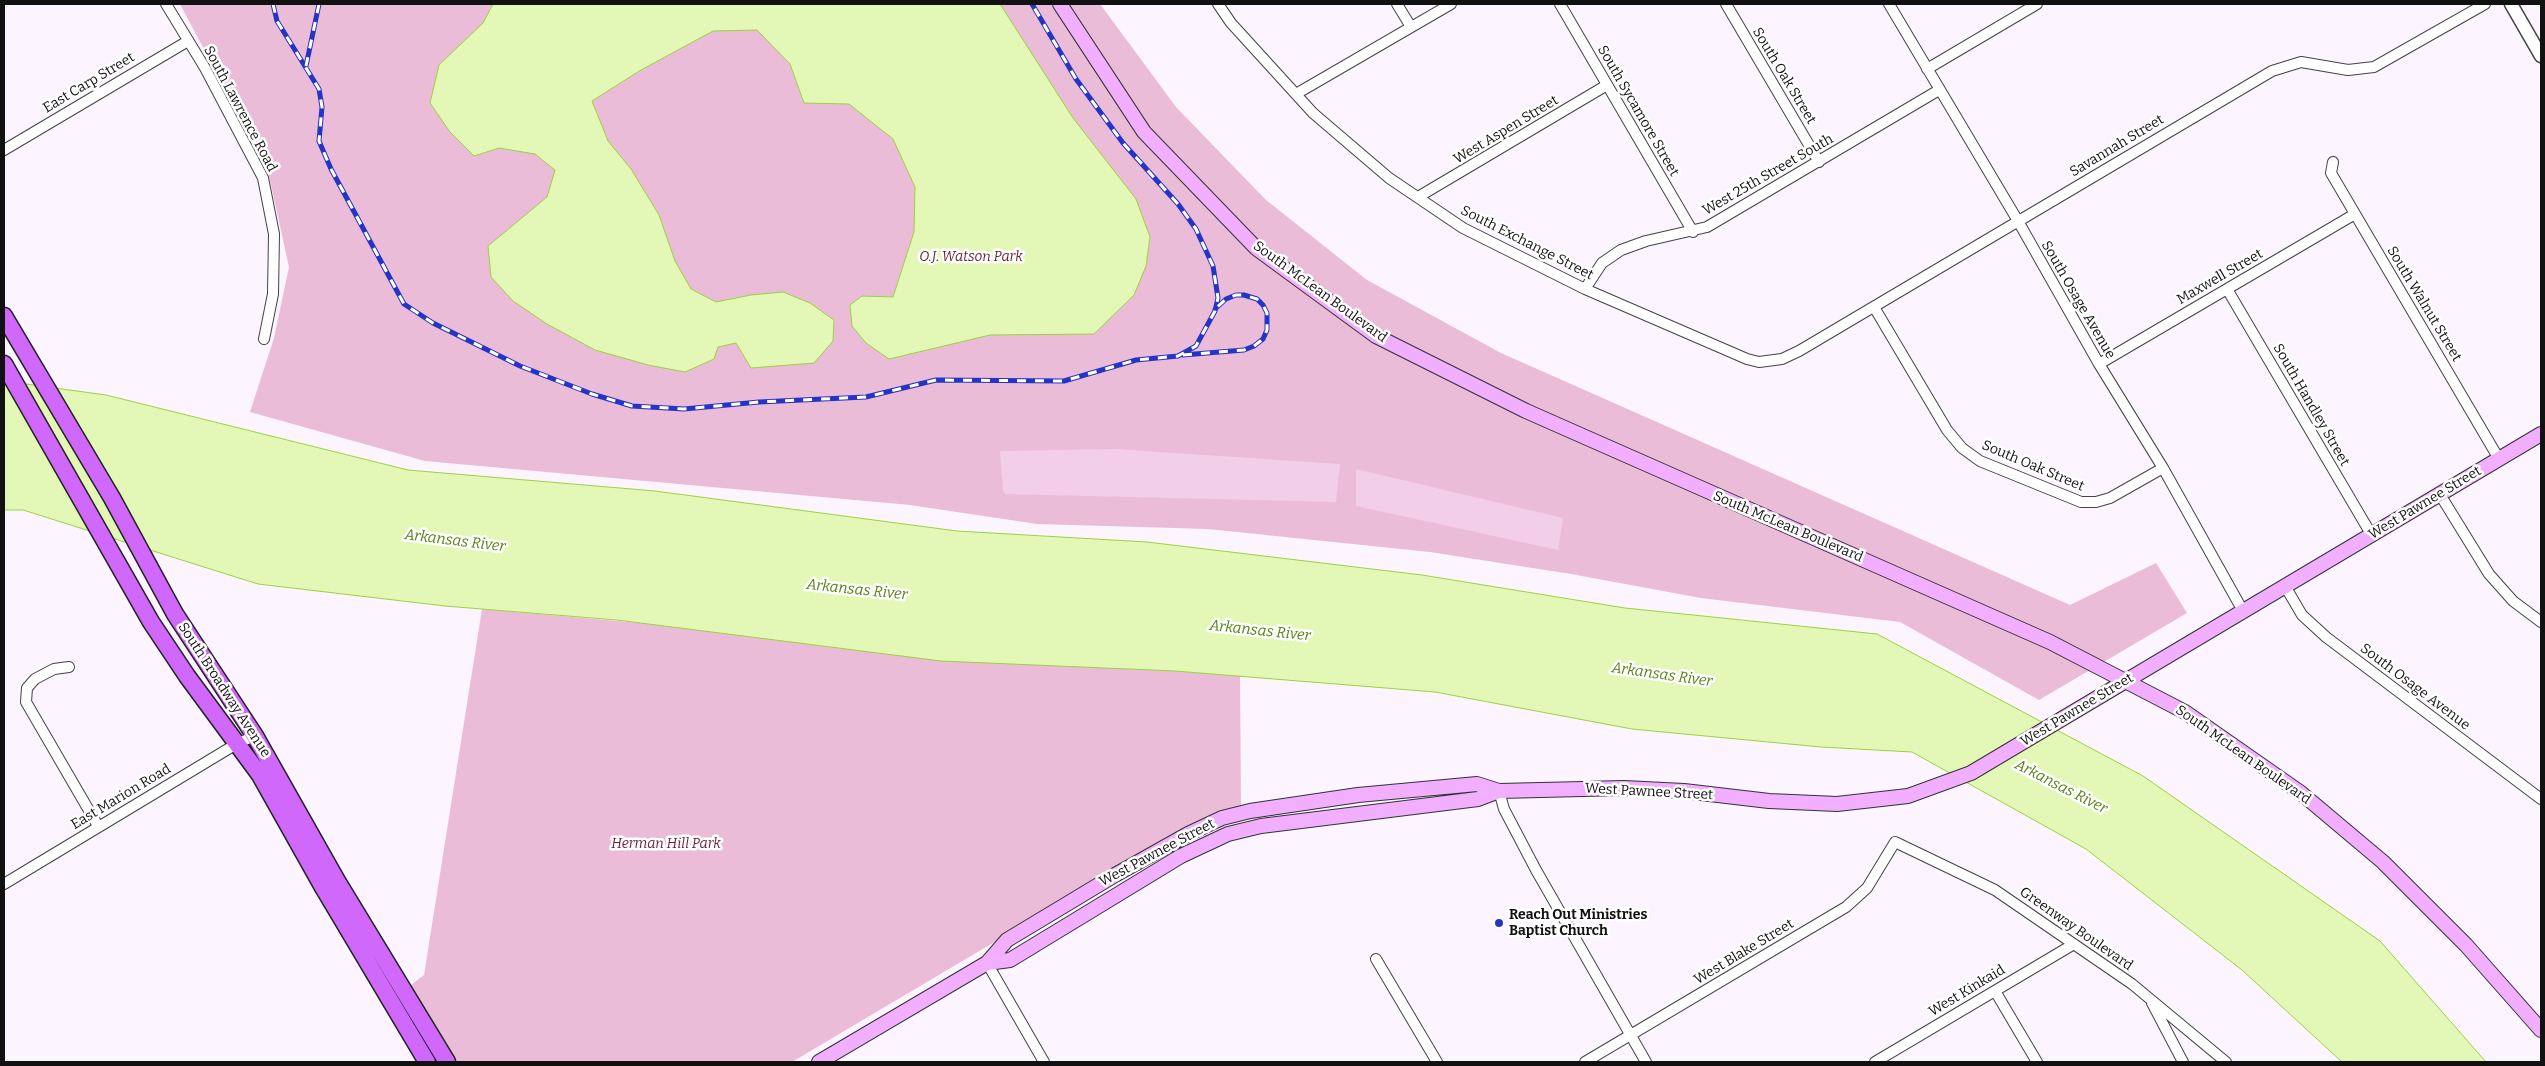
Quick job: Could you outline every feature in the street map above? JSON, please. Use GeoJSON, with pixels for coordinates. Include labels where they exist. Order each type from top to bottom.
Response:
{"type":"FeatureCollection","features":[{"type":"Feature","properties":{"kind":"main road","name":"South McLean Boulevard"},"geometry":{"type":"LineString","coordinates":[[1060,4],[1144,132],[1256,248],[1376,336],[1526,411],[2050,642],[2184,712],[2301,793],[2383,862],[2466,945],[2541,1030]]}},
{"type":"Feature","properties":{"kind":"main road","name":"South Broadway Avenue"},"geometry":{"type":"LineString","coordinates":[[4,316],[112,498],[175,614],[255,736],[338,881],[447,1062]]}},
{"type":"Feature","properties":{"kind":"main road","name":"South Broadway Avenue"},"geometry":{"type":"LineString","coordinates":[[4,364],[151,622],[187,676],[260,775],[324,889],[426,1062]]}},
{"type":"Feature","properties":{"kind":"main road","name":"West Pawnee Street"},"geometry":{"type":"LineString","coordinates":[[819,1062],[836,1058],[986,962],[1007,940],[1115,874],[1188,834],[1222,818],[1250,811],[1358,795],[1477,784],[1499,791],[1624,788],[1684,791],[1769,801],[1837,804],[1908,796],[1971,773],[2080,706],[2541,434]]}},
{"type":"Feature","properties":{"kind":"street","name":"South Lawrence Road"},"geometry":{"type":"LineString","coordinates":[[166,4],[188,40],[262,178],[274,234],[273,294],[264,339]]}},
{"type":"Feature","properties":{"kind":"street","name":"South Exchange Street"},"geometry":{"type":"LineString","coordinates":[[1218,4],[1231,23],[1313,113],[1374,165],[1463,228],[1586,289],[1747,359],[1774,361]]}},
{"type":"Feature","properties":{"kind":"street"},"geometry":{"type":"LineString","coordinates":[[1397,4],[1411,27]]}},
{"type":"Feature","properties":{"kind":"street"},"geometry":{"type":"LineString","coordinates":[[1296,94],[1451,4]]}},
{"type":"Feature","properties":{"kind":"street","name":"South Sycamore Street"},"geometry":{"type":"LineString","coordinates":[[1560,4],[1693,232]]}},
{"type":"Feature","properties":{"kind":"street","name":"South Oak Street"},"geometry":{"type":"LineString","coordinates":[[1726,4],[1819,162]]}},
{"type":"Feature","properties":{"kind":"street","name":"South Osage Avenue"},"geometry":{"type":"LineString","coordinates":[[1889,4],[2018,222],[2099,364],[2163,468],[2243,611]]}},
{"type":"Feature","properties":{"kind":"street"},"geometry":{"type":"LineString","coordinates":[[1927,69],[2037,4]]}},
{"type":"Feature","properties":{"kind":"street","name":"Savannah Street"},"geometry":{"type":"LineString","coordinates":[[1774,361],[1790,356],[2277,69],[2301,62],[2348,70],[2374,67],[2485,4]]}},
{"type":"Feature","properties":{"kind":"street"},"geometry":{"type":"LineString","coordinates":[[2511,4],[2541,56]]}},
{"type":"Feature","properties":{"kind":"street","name":"East Carp Street"},"geometry":{"type":"LineString","coordinates":[[4,150],[188,40]]}},
{"type":"Feature","properties":{"kind":"street","name":"West Aspen Street"},"geometry":{"type":"LineString","coordinates":[[1418,197],[1607,85]]}},
{"type":"Feature","properties":{"kind":"street","name":"West 25th Street South"},"geometry":{"type":"LineString","coordinates":[[1586,289],[1602,264],[1621,250],[1646,241],[1693,232],[1719,221],[1939,90]]}},
{"type":"Feature","properties":{"kind":"street","name":"South Walnut Street"},"geometry":{"type":"LineString","coordinates":[[2333,162],[2331,173],[2499,459]]}},
{"type":"Feature","properties":{"kind":"street","name":"Maxwell Street"},"geometry":{"type":"LineString","coordinates":[[2099,364],[2354,214]]}},
{"type":"Feature","properties":{"kind":"street","name":"South Handley Street"},"geometry":{"type":"LineString","coordinates":[[2227,289],[2371,534]]}},
{"type":"Feature","properties":{"kind":"street","name":"South Oak Street"},"geometry":{"type":"LineString","coordinates":[[1874,307],[1947,430],[1962,448],[1980,461],[2081,502],[2096,502],[2110,498],[2163,468]]}},
{"type":"Feature","properties":{"kind":"street"},"geometry":{"type":"LineString","coordinates":[[2439,493],[2489,574],[2513,601],[2541,622]]}},
{"type":"Feature","properties":{"kind":"street","name":"South Osage Avenue"},"geometry":{"type":"LineString","coordinates":[[2285,586],[2302,615],[2326,637],[2541,798]]}},
{"type":"Feature","properties":{"kind":"street"},"geometry":{"type":"LineString","coordinates":[[70,667],[54,669],[35,679],[27,688],[26,702],[98,826]]}},
{"type":"Feature","properties":{"kind":"street","name":"East Marion Road"},"geometry":{"type":"LineString","coordinates":[[4,884],[238,743],[255,736]]}},
{"type":"Feature","properties":{"kind":"street"},"geometry":{"type":"LineString","coordinates":[[1499,791],[1503,808],[1536,870],[1646,1062]]}},
{"type":"Feature","properties":{"kind":"street","name":"West Blake Street"},"geometry":{"type":"LineString","coordinates":[[1585,1062],[1846,908],[1867,888],[1895,842]]}},
{"type":"Feature","properties":{"kind":"street","name":"Greenway Boulevard"},"geometry":{"type":"LineString","coordinates":[[1895,842],[1995,890],[2150,999],[2226,1062]]}},
{"type":"Feature","properties":{"kind":"street","name":"West Kinkaid"},"geometry":{"type":"LineString","coordinates":[[1875,1062],[2074,944]]}},
{"type":"Feature","properties":{"kind":"street"},"geometry":{"type":"LineString","coordinates":[[1376,959],[1437,1062]]}},
{"type":"Feature","properties":{"kind":"street"},"geometry":{"type":"LineString","coordinates":[[986,962],[1044,1062]]}},
{"type":"Feature","properties":{"kind":"street"},"geometry":{"type":"LineString","coordinates":[[1995,991],[2037,1062]]}},
{"type":"Feature","properties":{"kind":"street"},"geometry":{"type":"LineString","coordinates":[[2150,999],[2183,1062]]}},
{"type":"Feature","properties":{"kind":"green space","name":"O.J. Watson Park"},"geometry":{"type":"Polygon","coordinates":[[[180,4],[1100,4],[1176,107],[1266,200],[1367,280],[1501,353],[2070,605],[2156,563],[2187,613],[2039,700],[1900,622],[1701,598],[1571,574],[1430,552],[1208,529],[1037,524],[910,505],[425,461],[250,412],[274,338],[289,267],[268,171],[180,4]]]}},
{"type":"Feature","properties":{"kind":"green space","name":"Herman Hill Park"},"geometry":{"type":"Polygon","coordinates":[[[482,609],[1240,676],[1241,806],[1202,819],[792,1062],[457,1062],[411,985],[424,975],[482,609]]]}},
{"type":"Feature","properties":{"kind":"shaded area"},"geometry":{"type":"Polygon","coordinates":[[[1115,449],[1340,464],[1336,502],[1005,494],[1003,491],[1000,451],[1115,449]]]}},
{"type":"Feature","properties":{"kind":"shaded area"},"geometry":{"type":"Polygon","coordinates":[[[1356,469],[1563,518],[1558,550],[1356,506],[1356,469]]]}},
{"type":"Feature","properties":{"kind":"water"},"geometry":{"type":"Polygon","coordinates":[[[493,4],[1000,4],[1073,118],[1136,199],[1150,237],[1146,266],[1134,295],[1094,334],[990,335],[889,359],[866,343],[852,326],[850,305],[862,296],[893,297],[914,232],[915,187],[893,139],[849,104],[804,103],[790,64],[757,30],[713,31],[641,70],[592,101],[608,141],[631,169],[659,215],[675,261],[691,289],[716,302],[751,295],[783,292],[810,303],[834,320],[833,341],[814,363],[751,368],[736,343],[718,347],[714,359],[685,372],[648,365],[595,350],[547,324],[513,301],[491,277],[488,246],[547,197],[555,170],[535,154],[499,148],[474,156],[450,132],[430,103],[439,65],[483,23],[493,4]]]}},
{"type":"Feature","properties":{"kind":"water","name":"Arkansas River"},"geometry":{"type":"Polygon","coordinates":[[[4,381],[106,395],[408,470],[655,491],[957,531],[1147,542],[1422,575],[1625,608],[1877,634],[2143,776],[2380,941],[2486,1062],[2342,1062],[2242,970],[2086,849],[1912,752],[1821,747],[1632,729],[1435,692],[1175,671],[941,661],[617,620],[445,606],[258,584],[23,510],[4,510],[4,381]]]}},
{"type":"Feature","properties":{"kind":"railway"},"geometry":{"type":"LineString","coordinates":[[273,4],[277,21],[319,89],[322,107],[319,141],[331,169],[404,304],[433,323],[520,366],[592,394],[632,406],[684,409],[759,402],[866,397],[936,380],[1064,381],[1136,360],[1178,356],[1196,346],[1215,311],[1218,298],[1213,266],[1196,229],[1178,204],[1123,143],[1076,79],[1032,4]]}},
{"type":"Feature","properties":{"kind":"railway"},"geometry":{"type":"LineString","coordinates":[[306,66],[319,4]]}},
{"type":"Feature","properties":{"kind":"railway"},"geometry":{"type":"LineString","coordinates":[[1183,355],[1244,350],[1254,346],[1263,339],[1267,330],[1267,313],[1257,299],[1236,295],[1226,299],[1215,309]]}},
{"type":"Feature","properties":{"kind":"place","name":"Reach Out Ministries Baptist Church"},"geometry":{"type":"Point","coordinates":[1499,923]}}]}
